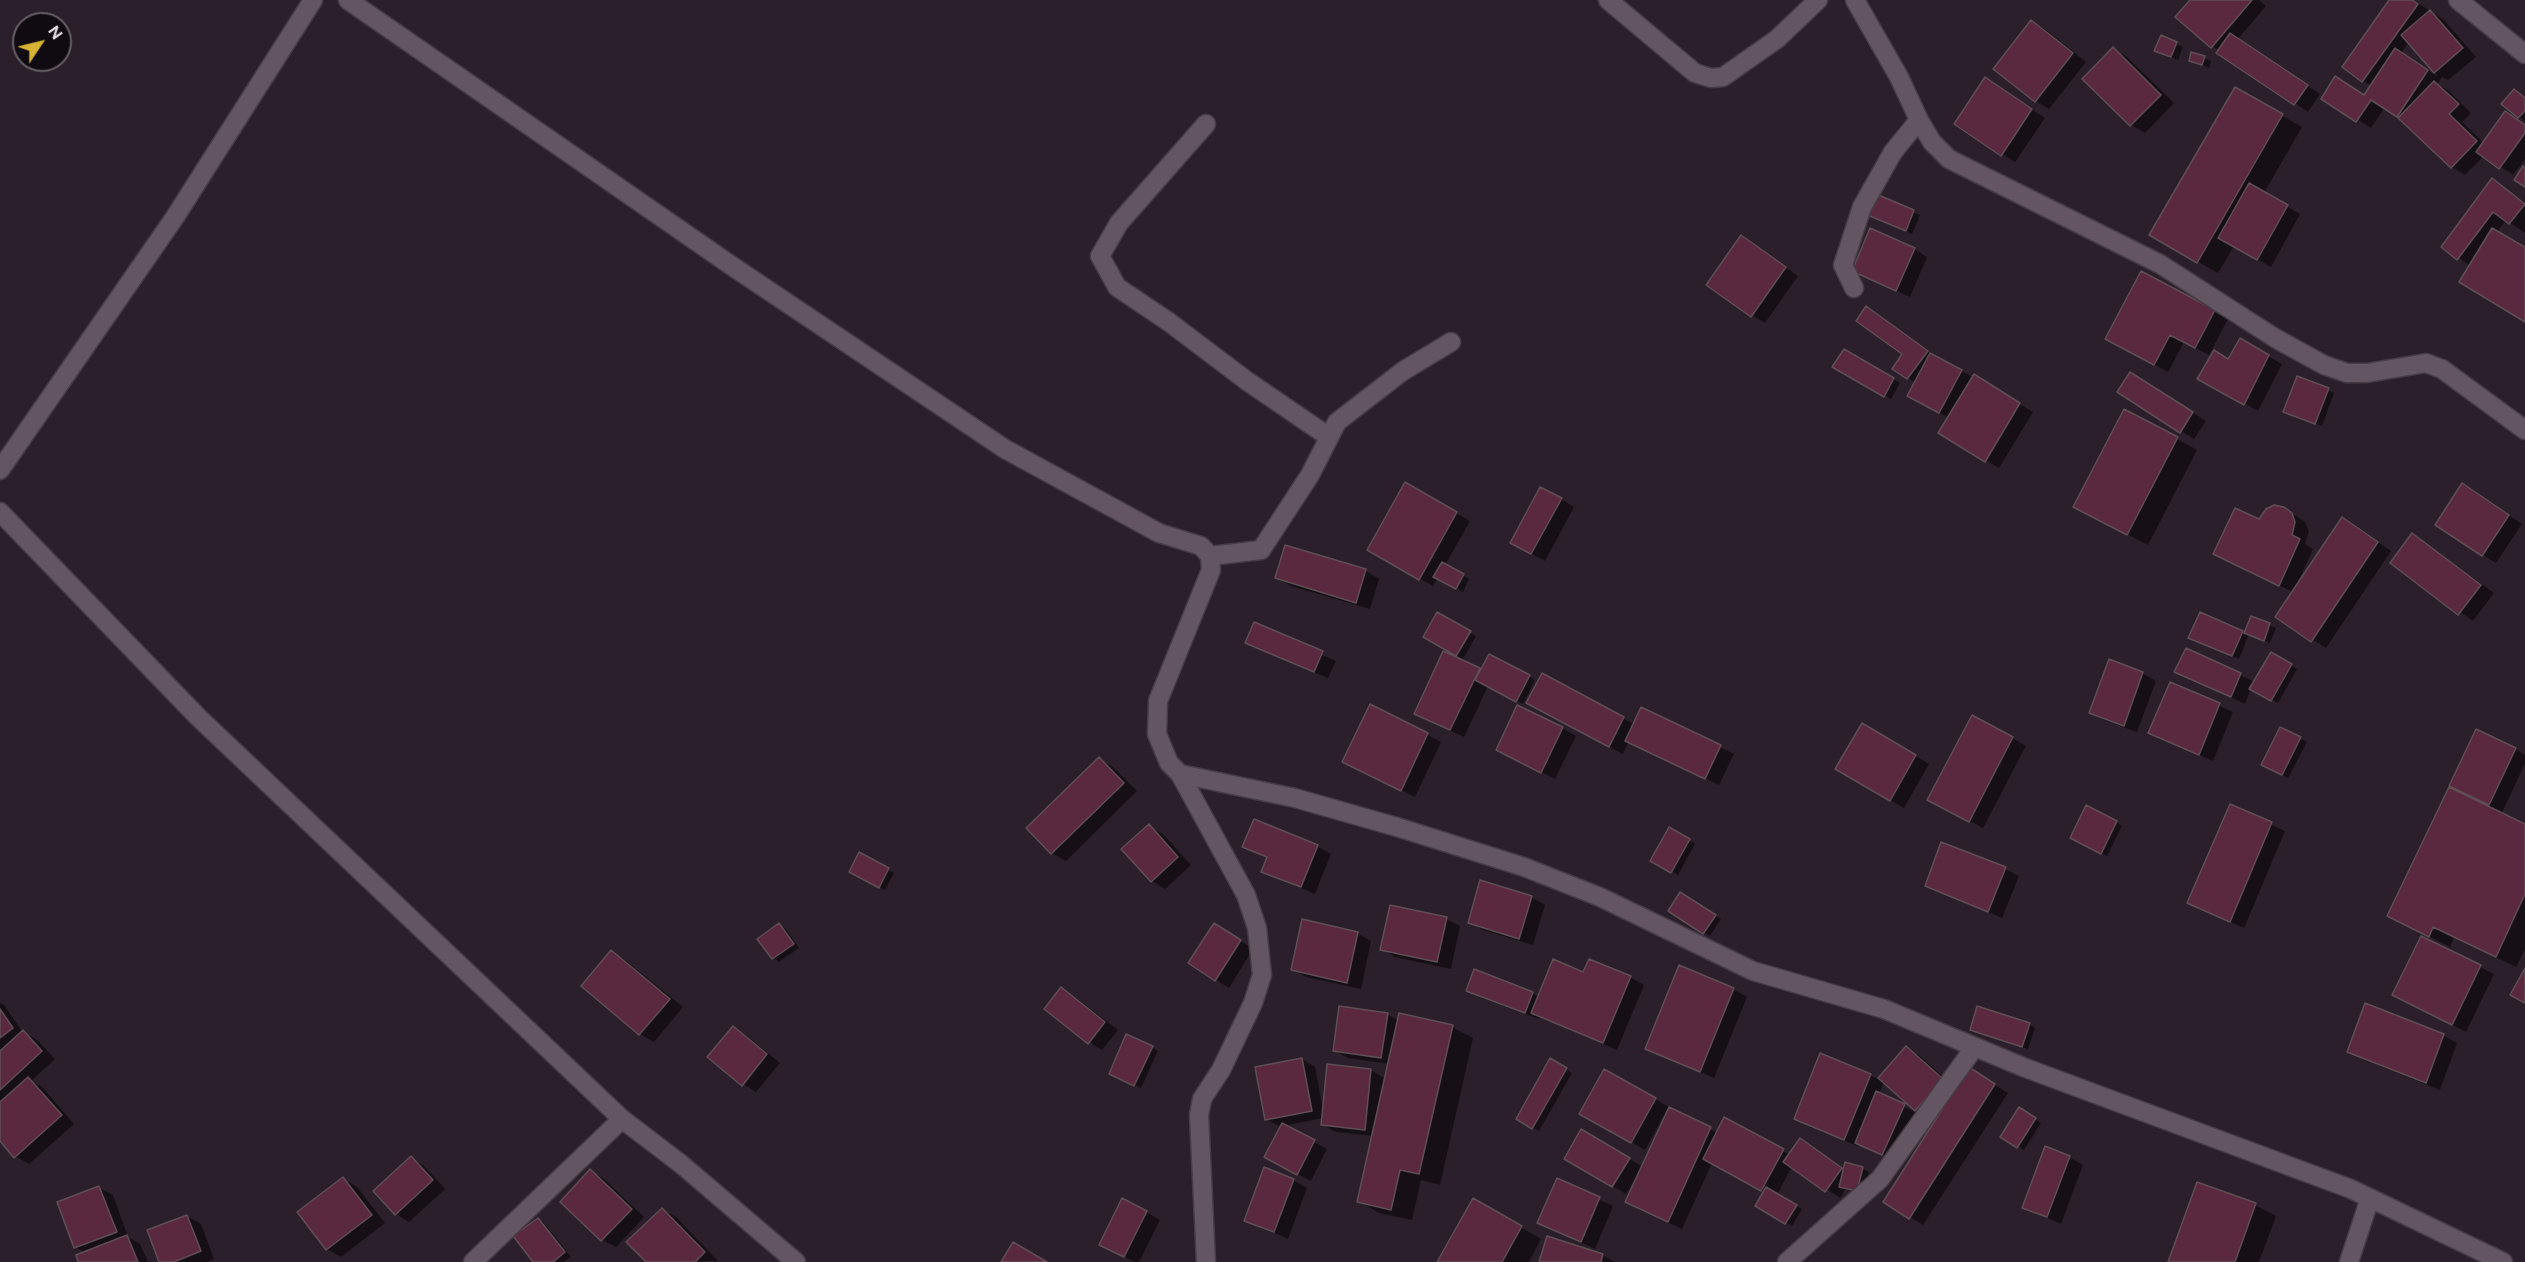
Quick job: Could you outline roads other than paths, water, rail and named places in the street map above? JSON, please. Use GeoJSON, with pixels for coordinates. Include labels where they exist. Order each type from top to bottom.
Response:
{"type":"FeatureCollection","features":[{"type":"Feature","properties":{"kind":"street"},"geometry":{"type":"LineString","coordinates":[[0,470],[175,217],[313,0]]}},
{"type":"Feature","properties":{"kind":"street"},"geometry":{"type":"LineString","coordinates":[[348,0],[732,266],[1005,448],[1159,534],[1201,546],[1210,556],[1211,570],[1158,701],[1157,734],[1169,763],[1180,774],[1246,895],[1257,928],[1262,975],[1252,1003],[1221,1070],[1202,1100],[1199,1115],[1206,1262]]}},
{"type":"Feature","properties":{"kind":"street"},"geometry":{"type":"LineString","coordinates":[[1608,0],[1695,73],[1711,78],[1723,77],[1777,39],[1818,0]]}},
{"type":"Feature","properties":{"kind":"street"},"geometry":{"type":"LineString","coordinates":[[1855,0],[1899,77],[1932,142],[1949,159],[2160,264],[2275,338],[2324,365],[2347,372],[2367,373],[2426,363],[2442,369],[2525,430]]}},
{"type":"Feature","properties":{"kind":"street"},"geometry":{"type":"LineString","coordinates":[[2458,0],[2525,54]]}},
{"type":"Feature","properties":{"kind":"street"},"geometry":{"type":"LineString","coordinates":[[1854,288],[1844,265],[1862,207],[1893,152],[1919,120]]}},
{"type":"Feature","properties":{"kind":"street"},"geometry":{"type":"LineString","coordinates":[[1206,124],[1119,223],[1100,256],[1117,287],[1329,437]]}},
{"type":"Feature","properties":{"kind":"street"},"geometry":{"type":"LineString","coordinates":[[1210,556],[1261,550],[1310,475],[1336,422],[1403,371],[1451,342]]}},
{"type":"Feature","properties":{"kind":"street"},"geometry":{"type":"LineString","coordinates":[[0,512],[198,717],[622,1119],[681,1164],[796,1262]]}},
{"type":"Feature","properties":{"kind":"street"},"geometry":{"type":"LineString","coordinates":[[1180,774],[1295,798],[1524,867],[1600,897],[1753,971],[1884,1009],[1974,1048],[2370,1198],[2503,1262]]}},
{"type":"Feature","properties":{"kind":"street"},"geometry":{"type":"LineString","coordinates":[[1787,1262],[1880,1179],[1974,1048]]}},
{"type":"Feature","properties":{"kind":"street"},"geometry":{"type":"LineString","coordinates":[[473,1262],[622,1119]]}},
{"type":"Feature","properties":{"kind":"street"},"geometry":{"type":"LineString","coordinates":[[2349,1262],[2370,1198]]}}]}
